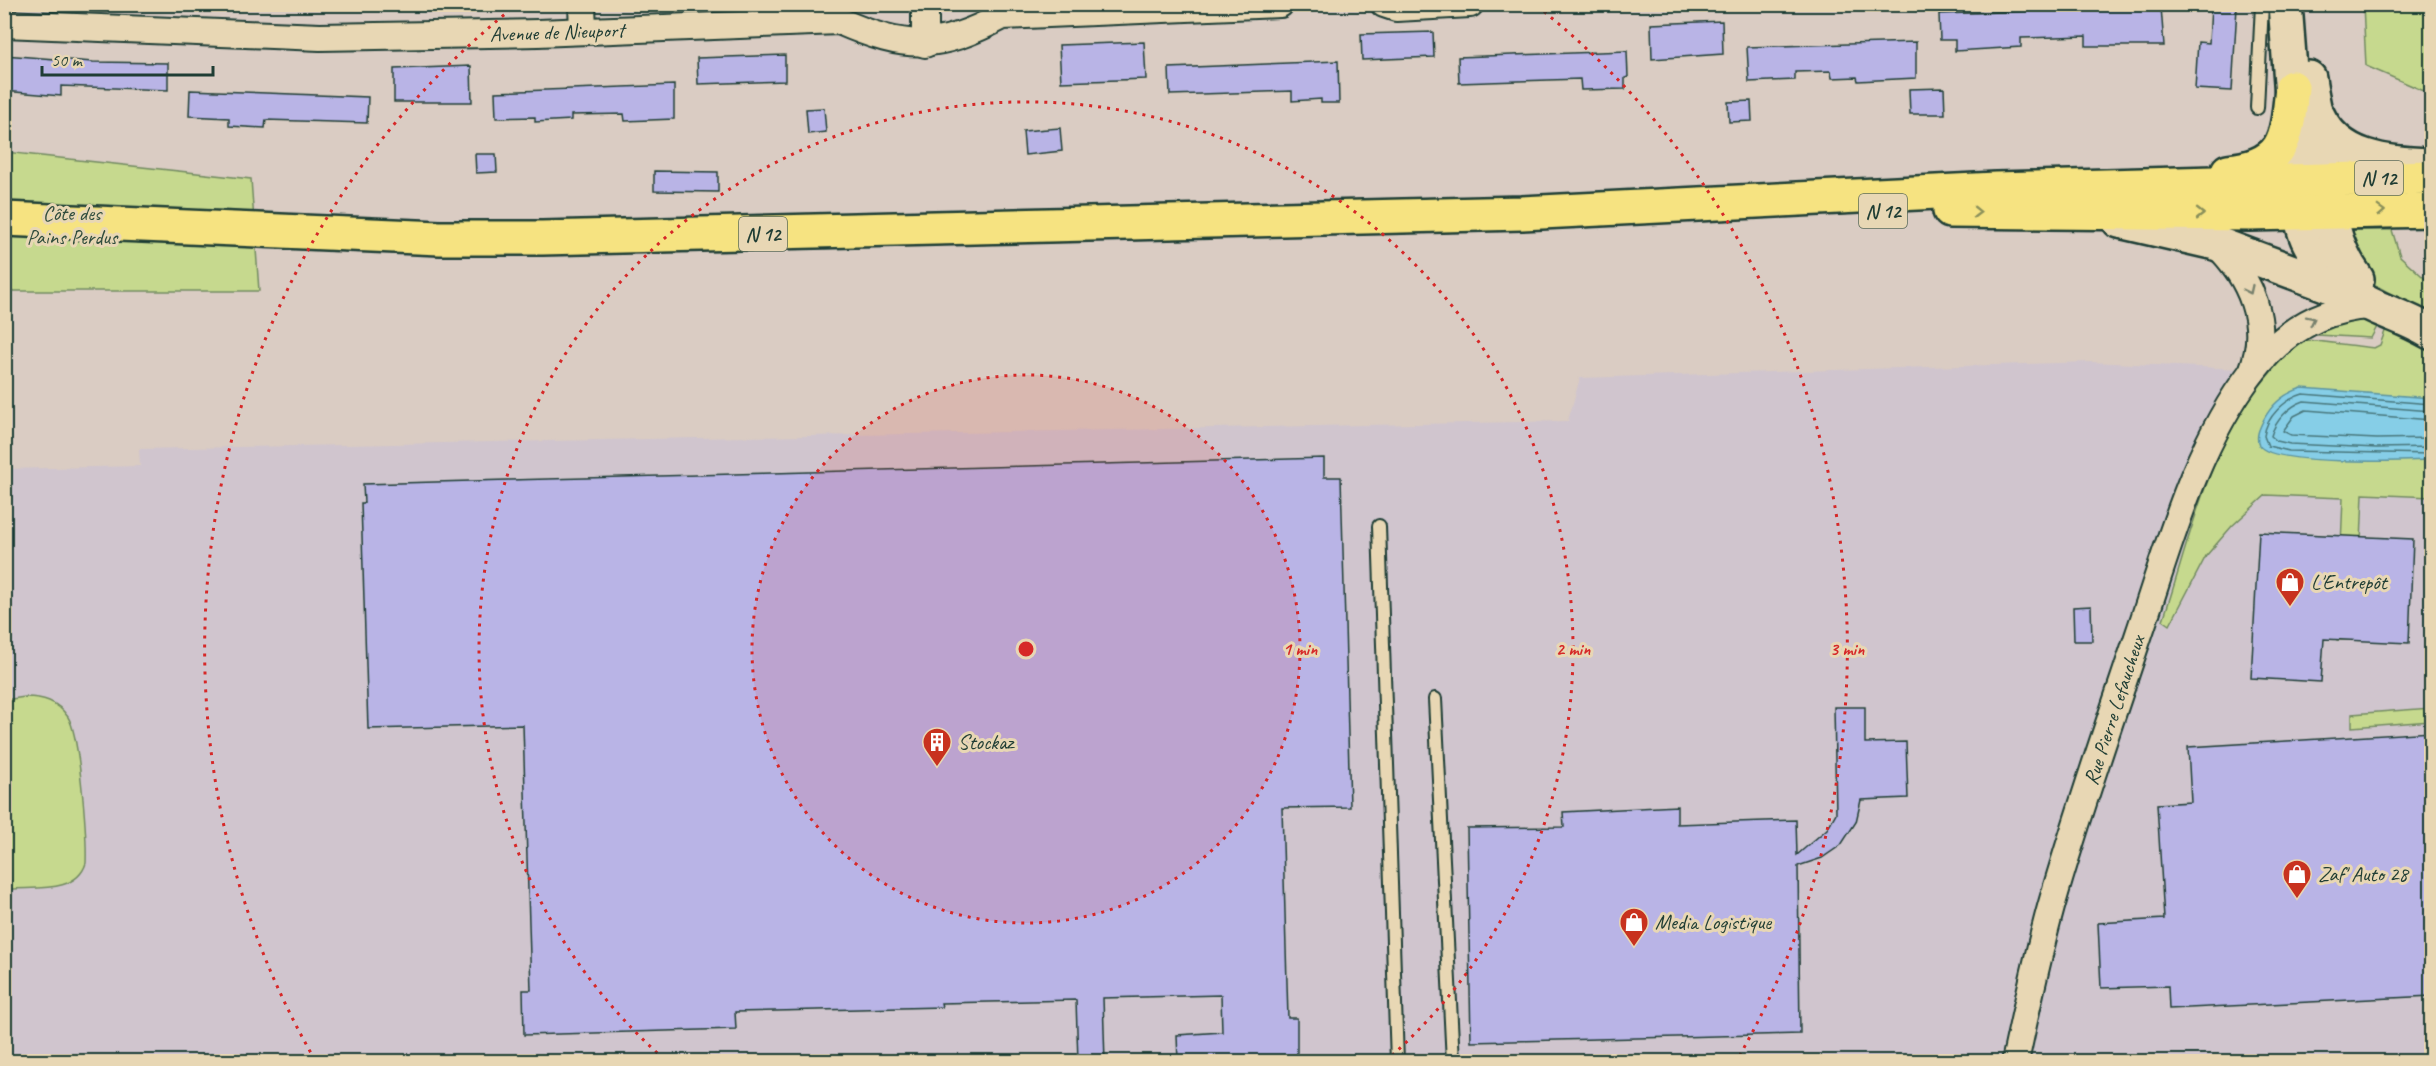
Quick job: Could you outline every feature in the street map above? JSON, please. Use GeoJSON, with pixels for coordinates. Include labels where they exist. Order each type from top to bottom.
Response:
{"type":"FeatureCollection","features":[{"type":"Feature","properties":{"kind":"main road"},"geometry":{"type":"LineString","coordinates":[[2285,4],[2303,97],[2334,138],[2360,155],[2393,163],[2432,165]]}},
{"type":"Feature","properties":{"kind":"main road"},"geometry":{"type":"LineString","coordinates":[[2300,4],[2303,97],[2316,213],[2361,284],[2379,298],[2416,317],[2432,332]]}},
{"type":"Feature","properties":{"kind":"main road"},"geometry":{"type":"LineString","coordinates":[[1996,189],[2252,167],[2272,157],[2284,142],[2303,97]]}},
{"type":"Feature","properties":{"kind":"main road","name":"N 12"},"geometry":{"type":"LineString","coordinates":[[4,219],[440,238],[542,238],[1498,214],[1996,189],[2432,177]]}},
{"type":"Feature","properties":{"kind":"main road","name":"N 12"},"geometry":{"type":"LineString","coordinates":[[1688,204],[1822,210],[2079,213],[2316,213],[2432,210]]}},
{"type":"Feature","properties":{"kind":"main road","name":"N 12"},"geometry":{"type":"LineString","coordinates":[[2079,213],[2154,227],[2215,243],[2359,299]]}},
{"type":"Feature","properties":{"kind":"main road"},"geometry":{"type":"LineString","coordinates":[[2316,213],[2303,231],[2308,243],[2359,299],[2432,332]]}},
{"type":"Feature","properties":{"kind":"street"},"geometry":{"type":"LineString","coordinates":[[582,4],[584,32]]}},
{"type":"Feature","properties":{"kind":"street"},"geometry":{"type":"LineString","coordinates":[[925,4],[925,44]]}},
{"type":"Feature","properties":{"kind":"street","name":"Avenue de Nieuport"},"geometry":{"type":"LineString","coordinates":[[4,24],[320,37],[584,32],[839,21],[867,33],[900,42],[925,44],[972,32],[1004,16],[1280,4]]}},
{"type":"Feature","properties":{"kind":"street"},"geometry":{"type":"LineString","coordinates":[[1384,4],[1396,8],[1470,4]]}},
{"type":"Feature","properties":{"kind":"street"},"geometry":{"type":"LineString","coordinates":[[2215,243],[2238,268],[2257,311],[2259,345],[2252,373]]}},
{"type":"Feature","properties":{"kind":"street"},"geometry":{"type":"LineString","coordinates":[[2252,373],[2280,342],[2303,324],[2359,299]]}},
{"type":"Feature","properties":{"kind":"street","name":"Rue Pierre Lefaucheux"},"geometry":{"type":"LineString","coordinates":[[2015,1062],[2050,909],[2068,847],[2172,538],[2212,439],[2252,373]]}},
{"type":"Feature","properties":{"kind":"lane"},"geometry":{"type":"LineString","coordinates":[[2257,108],[2262,4]]}},
{"type":"Feature","properties":{"kind":"lane"},"geometry":{"type":"LineString","coordinates":[[1379,526],[1397,1062]]}},
{"type":"Feature","properties":{"kind":"lane"},"geometry":{"type":"LineString","coordinates":[[1436,699],[1453,1062]]}},
{"type":"Feature","properties":{"kind":"shaded area"},"geometry":{"type":"Polygon","coordinates":[[[2091,362],[2431,378],[2431,1061],[5,1061],[4,469],[140,466],[139,449],[1568,421],[1580,378],[2091,362]]]}},
{"type":"Feature","properties":{"kind":"green space"},"geometry":{"type":"Polygon","coordinates":[[[2363,5],[2431,5],[2431,94],[2366,66],[2363,5]]]}},
{"type":"Feature","properties":{"kind":"green space","name":"Côte des Pains Perdus"},"geometry":{"type":"Polygon","coordinates":[[[5,152],[251,179],[259,291],[5,291],[5,152]]]}},
{"type":"Feature","properties":{"kind":"green space"},"geometry":{"type":"Polygon","coordinates":[[[2343,230],[2392,230],[2400,256],[2431,284],[2431,317],[2370,282],[2343,230]]]}},
{"type":"Feature","properties":{"kind":"green space"},"geometry":{"type":"Polygon","coordinates":[[[2340,317],[2380,321],[2371,338],[2317,335],[2313,332],[2340,317]]]}},
{"type":"Feature","properties":{"kind":"green space"},"geometry":{"type":"Polygon","coordinates":[[[2388,323],[2431,349],[2431,497],[2363,494],[2357,640],[2337,640],[2343,498],[2266,495],[2232,526],[2206,556],[2170,625],[2163,620],[2212,470],[2235,423],[2257,390],[2299,339],[2374,348],[2380,345],[2388,323]]]}},
{"type":"Feature","properties":{"kind":"green space"},"geometry":{"type":"Polygon","coordinates":[[[25,697],[44,699],[59,707],[68,717],[76,744],[82,788],[86,863],[81,873],[65,884],[54,887],[11,889],[4,781],[5,700],[25,697]]]}},
{"type":"Feature","properties":{"kind":"green space"},"geometry":{"type":"Polygon","coordinates":[[[2431,708],[2431,721],[2352,727],[2352,714],[2431,708]]]}},
{"type":"Feature","properties":{"kind":"water"},"geometry":{"type":"Polygon","coordinates":[[[2302,388],[2431,398],[2431,460],[2339,461],[2268,452],[2258,442],[2258,432],[2264,419],[2280,400],[2302,388]]]}},
{"type":"Feature","properties":{"kind":"building"},"geometry":{"type":"Polygon","coordinates":[[[2211,6],[2237,7],[2232,91],[2195,89],[2198,42],[2209,43],[2211,6]]]}},
{"type":"Feature","properties":{"kind":"building"},"geometry":{"type":"Polygon","coordinates":[[[2161,7],[2164,46],[2086,46],[2086,36],[2021,38],[2021,47],[1955,51],[1955,40],[1940,40],[1939,14],[2161,7]]]}},
{"type":"Feature","properties":{"kind":"building"},"geometry":{"type":"Polygon","coordinates":[[[1722,21],[1723,54],[1652,59],[1651,24],[1722,21]]]}},
{"type":"Feature","properties":{"kind":"building"},"geometry":{"type":"Polygon","coordinates":[[[1433,32],[1434,57],[1362,60],[1361,34],[1433,32]]]}},
{"type":"Feature","properties":{"kind":"building"},"geometry":{"type":"Polygon","coordinates":[[[1144,42],[1146,79],[1061,82],[1059,45],[1144,42]]]}},
{"type":"Feature","properties":{"kind":"building"},"geometry":{"type":"Polygon","coordinates":[[[1916,42],[1916,78],[1858,81],[1857,77],[1832,78],[1831,71],[1795,72],[1795,80],[1749,82],[1747,47],[1916,42]]]}},
{"type":"Feature","properties":{"kind":"building"},"geometry":{"type":"Polygon","coordinates":[[[1627,51],[1628,77],[1625,78],[1625,89],[1581,90],[1580,79],[1459,83],[1458,57],[1627,51]]]}},
{"type":"Feature","properties":{"kind":"building"},"geometry":{"type":"Polygon","coordinates":[[[4,55],[93,62],[168,63],[168,90],[61,86],[61,96],[4,91],[4,55]]]}},
{"type":"Feature","properties":{"kind":"building"},"geometry":{"type":"Polygon","coordinates":[[[785,55],[785,81],[698,84],[697,58],[785,55]]]}},
{"type":"Feature","properties":{"kind":"building"},"geometry":{"type":"Polygon","coordinates":[[[1338,61],[1339,103],[1321,103],[1321,99],[1292,101],[1292,91],[1170,95],[1169,68],[1338,61]]]}},
{"type":"Feature","properties":{"kind":"building"},"geometry":{"type":"Polygon","coordinates":[[[471,66],[472,102],[394,102],[394,69],[471,66]]]}},
{"type":"Feature","properties":{"kind":"building"},"geometry":{"type":"Polygon","coordinates":[[[674,85],[674,119],[625,121],[624,114],[571,115],[571,120],[535,122],[535,117],[496,118],[495,92],[674,85]]]}},
{"type":"Feature","properties":{"kind":"building"},"geometry":{"type":"Polygon","coordinates":[[[1944,88],[1945,114],[1910,114],[1909,89],[1944,88]]]}},
{"type":"Feature","properties":{"kind":"building"},"geometry":{"type":"Polygon","coordinates":[[[190,90],[368,97],[367,123],[266,120],[265,128],[229,126],[229,118],[189,116],[190,90]]]}},
{"type":"Feature","properties":{"kind":"building"},"geometry":{"type":"Polygon","coordinates":[[[1751,101],[1752,121],[1729,122],[1728,102],[1751,101]]]}},
{"type":"Feature","properties":{"kind":"building"},"geometry":{"type":"Polygon","coordinates":[[[824,108],[826,132],[808,134],[806,109],[824,108]]]}},
{"type":"Feature","properties":{"kind":"building"},"geometry":{"type":"Polygon","coordinates":[[[1060,128],[1062,151],[1025,155],[1023,131],[1060,128]]]}},
{"type":"Feature","properties":{"kind":"building"},"geometry":{"type":"Polygon","coordinates":[[[475,154],[496,154],[497,172],[476,173],[475,154]]]}},
{"type":"Feature","properties":{"kind":"building"},"geometry":{"type":"Polygon","coordinates":[[[654,171],[718,172],[718,192],[654,191],[654,171]]]}},
{"type":"Feature","properties":{"kind":"building","name":"Stockaz"},"geometry":{"type":"Polygon","coordinates":[[[1324,458],[1324,477],[1341,477],[1350,807],[1282,808],[1288,1018],[1297,1018],[1297,1062],[1178,1062],[1177,1035],[1222,1032],[1221,995],[1103,998],[1105,1062],[1078,1062],[1076,1000],[941,1003],[942,1007],[735,1012],[736,1029],[524,1035],[523,990],[531,990],[523,725],[368,729],[361,503],[364,503],[363,484],[1324,458]]]}},
{"type":"Feature","properties":{"kind":"building"},"geometry":{"type":"Polygon","coordinates":[[[2259,532],[2413,539],[2409,643],[2324,639],[2321,682],[2251,678],[2259,532]]]}},
{"type":"Feature","properties":{"kind":"building"},"geometry":{"type":"Polygon","coordinates":[[[2091,606],[2092,641],[2074,641],[2073,607],[2091,606]]]}},
{"type":"Feature","properties":{"kind":"building","name":"Media Logistique"},"geometry":{"type":"Polygon","coordinates":[[[1834,707],[1865,707],[1865,743],[1906,742],[1908,798],[1861,800],[1856,822],[1841,845],[1822,858],[1798,866],[1800,1034],[1471,1042],[1467,828],[1564,827],[1563,812],[1677,806],[1677,824],[1796,820],[1797,855],[1827,829],[1836,813],[1834,707]]]}},
{"type":"Feature","properties":{"kind":"building","name":"Zaf' Auto 28"},"geometry":{"type":"Polygon","coordinates":[[[2432,732],[2432,996],[2169,1009],[2168,986],[2101,988],[2098,923],[2164,919],[2157,804],[2191,802],[2188,747],[2432,732]]]}},
{"type":"Feature","properties":{"kind":"place","name":"L'Entrepôt"},"geometry":{"type":"Point","coordinates":[2290,608]}},
{"type":"Feature","properties":{"kind":"place","name":"Stockaz"},"geometry":{"type":"Point","coordinates":[937,768]}},
{"type":"Feature","properties":{"kind":"place","name":"Zaf' Auto 28"},"geometry":{"type":"Point","coordinates":[2297,900]}},
{"type":"Feature","properties":{"kind":"place","name":"Media Logistique"},"geometry":{"type":"Point","coordinates":[1634,948]}}]}
